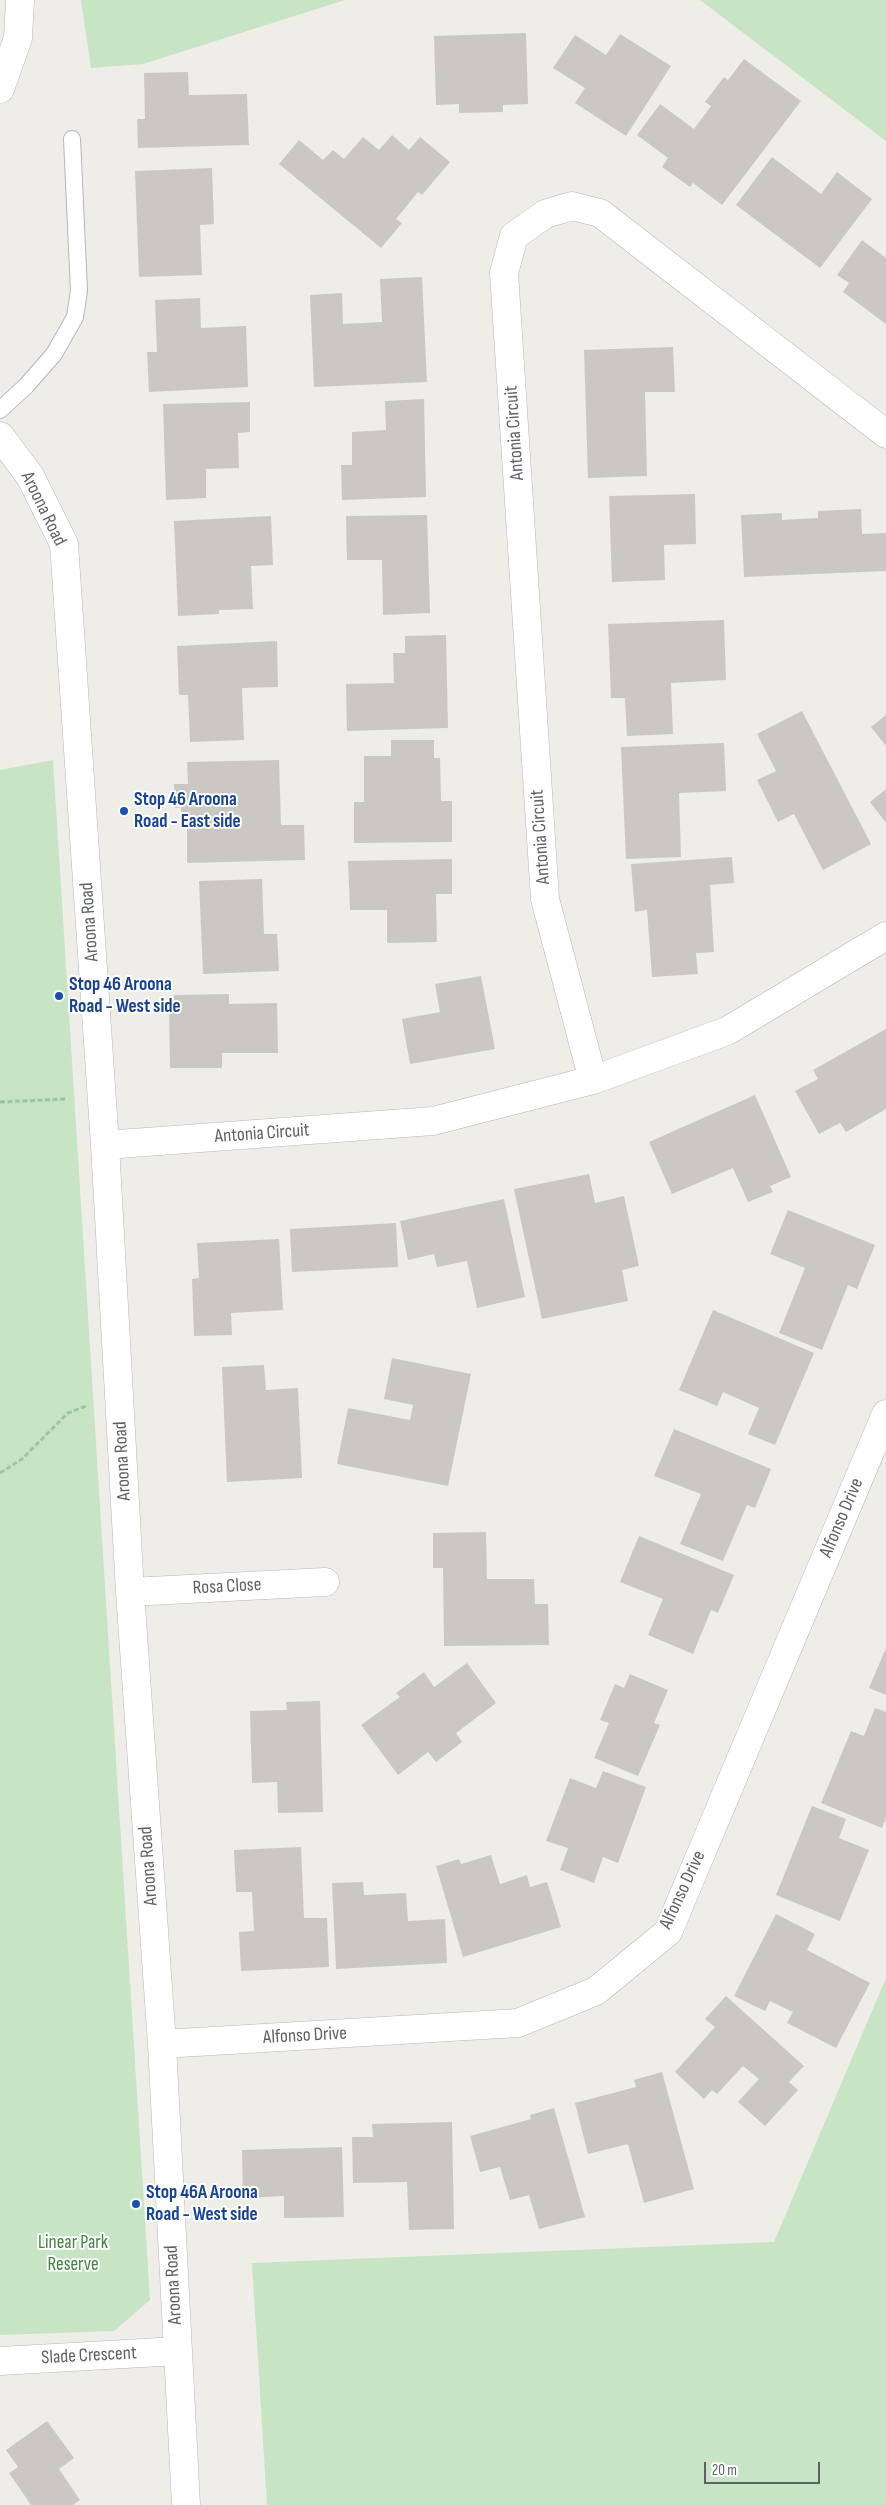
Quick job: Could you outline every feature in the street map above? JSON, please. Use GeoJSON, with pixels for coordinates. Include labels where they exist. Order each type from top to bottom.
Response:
{"type":"FeatureCollection","features":[{"type":"Feature","properties":{"kind":"street"},"geometry":{"type":"LineString","coordinates":[[0,89],[18,38],[20,0]]}},
{"type":"Feature","properties":{"kind":"street","name":"Antonia Circuit"},"geometry":{"type":"LineString","coordinates":[[593,1080],[545,899],[504,273],[514,236],[545,214],[572,206],[600,213],[886,434]]}},
{"type":"Feature","properties":{"kind":"street","name":"Aroona Road"},"geometry":{"type":"LineString","coordinates":[[0,436],[30,476],[64,544],[102,1097],[130,1592],[162,2044],[186,2505]]}},
{"type":"Feature","properties":{"kind":"street","name":"Antonia Circuit"},"geometry":{"type":"LineString","coordinates":[[105,1145],[433,1121],[593,1080],[727,1031],[886,936]]}},
{"type":"Feature","properties":{"kind":"street","name":"Alfonso Drive"},"geometry":{"type":"LineString","coordinates":[[162,2044],[518,2023],[596,1991],[668,1932],[886,1414]]}},
{"type":"Feature","properties":{"kind":"street","name":"Rosa Close"},"geometry":{"type":"LineString","coordinates":[[130,1592],[324,1582]]}},
{"type":"Feature","properties":{"kind":"street","name":"Slade Crescent"},"geometry":{"type":"LineString","coordinates":[[0,2361],[178,2351]]}},
{"type":"Feature","properties":{"kind":"lane"},"geometry":{"type":"LineString","coordinates":[[0,410],[26,386],[54,354],[75,317],[79,291],[72,139]]}},
{"type":"Feature","properties":{"kind":"path"},"geometry":{"type":"LineString","coordinates":[[0,1102],[102,1097]]}},
{"type":"Feature","properties":{"kind":"path"},"geometry":{"type":"LineString","coordinates":[[0,1473],[22,1459],[68,1413],[119,1392]]}},
{"type":"Feature","properties":{"kind":"green space"},"geometry":{"type":"Polygon","coordinates":[[[81,0],[345,0],[143,64],[91,68],[81,0]]]}},
{"type":"Feature","properties":{"kind":"green space"},"geometry":{"type":"Polygon","coordinates":[[[700,0],[886,0],[886,141],[700,0]]]}},
{"type":"Feature","properties":{"kind":"green space","name":"Linear Park Reserve"},"geometry":{"type":"Polygon","coordinates":[[[53,760],[150,2300],[114,2331],[0,2335],[0,770],[53,760]]]}},
{"type":"Feature","properties":{"kind":"green space"},"geometry":{"type":"Polygon","coordinates":[[[886,1978],[886,2505],[267,2505],[252,2263],[774,2242],[886,1978]]]}},
{"type":"Feature","properties":{"kind":"building"},"geometry":{"type":"Polygon","coordinates":[[[526,33],[528,104],[503,105],[503,112],[459,113],[459,104],[436,105],[434,36],[526,33]]]}},
{"type":"Feature","properties":{"kind":"building"},"geometry":{"type":"Polygon","coordinates":[[[620,34],[671,66],[626,136],[575,103],[585,88],[553,68],[575,35],[606,55],[620,34]]]}},
{"type":"Feature","properties":{"kind":"building"},"geometry":{"type":"Polygon","coordinates":[[[744,59],[801,101],[722,205],[693,183],[690,187],[662,167],[668,158],[637,135],[660,104],[694,129],[711,106],[705,102],[724,77],[728,80],[744,59]]]}},
{"type":"Feature","properties":{"kind":"building"},"geometry":{"type":"Polygon","coordinates":[[[188,72],[189,95],[247,94],[249,145],[138,148],[137,119],[145,119],[144,73],[188,72]]]}},
{"type":"Feature","properties":{"kind":"building"},"geometry":{"type":"Polygon","coordinates":[[[392,135],[409,150],[420,137],[450,162],[422,195],[418,192],[396,219],[402,223],[381,248],[279,164],[299,140],[323,160],[333,150],[344,159],[363,137],[379,150],[392,135]]]}},
{"type":"Feature","properties":{"kind":"building"},"geometry":{"type":"Polygon","coordinates":[[[772,157],[821,194],[837,172],[872,199],[820,268],[736,205],[772,157]]]}},
{"type":"Feature","properties":{"kind":"building"},"geometry":{"type":"Polygon","coordinates":[[[212,168],[214,224],[200,225],[202,275],[139,277],[135,171],[212,168]]]}},
{"type":"Feature","properties":{"kind":"building"},"geometry":{"type":"Polygon","coordinates":[[[862,240],[886,258],[886,324],[843,292],[849,283],[837,275],[862,240]]]}},
{"type":"Feature","properties":{"kind":"building"},"geometry":{"type":"Polygon","coordinates":[[[422,277],[427,382],[314,387],[310,295],[342,293],[343,324],[382,322],[380,279],[422,277]]]}},
{"type":"Feature","properties":{"kind":"building"},"geometry":{"type":"Polygon","coordinates":[[[200,298],[201,328],[246,326],[248,387],[149,392],[147,352],[157,352],[155,300],[200,298]]]}},
{"type":"Feature","properties":{"kind":"building"},"geometry":{"type":"Polygon","coordinates":[[[673,347],[675,392],[645,392],[647,476],[588,478],[584,350],[673,347]]]}},
{"type":"Feature","properties":{"kind":"building"},"geometry":{"type":"Polygon","coordinates":[[[424,399],[426,497],[342,500],[341,465],[352,465],[352,432],[386,430],[385,401],[424,399]]]}},
{"type":"Feature","properties":{"kind":"building"},"geometry":{"type":"Polygon","coordinates":[[[250,402],[250,432],[238,433],[239,468],[206,469],[206,498],[166,500],[163,404],[250,402]]]}},
{"type":"Feature","properties":{"kind":"building"},"geometry":{"type":"Polygon","coordinates":[[[695,494],[696,544],[664,545],[665,580],[612,582],[609,496],[695,494]]]}},
{"type":"Feature","properties":{"kind":"building"},"geometry":{"type":"Polygon","coordinates":[[[861,509],[862,534],[886,533],[886,571],[744,577],[741,515],[782,513],[782,520],[818,518],[818,511],[861,509]]]}},
{"type":"Feature","properties":{"kind":"building"},"geometry":{"type":"Polygon","coordinates":[[[427,515],[430,613],[383,615],[382,560],[347,560],[346,516],[427,515]]]}},
{"type":"Feature","properties":{"kind":"building"},"geometry":{"type":"Polygon","coordinates":[[[271,516],[273,565],[251,566],[253,609],[219,610],[219,614],[178,616],[174,521],[271,516]]]}},
{"type":"Feature","properties":{"kind":"building"},"geometry":{"type":"Polygon","coordinates":[[[724,620],[726,680],[671,683],[673,734],[627,736],[625,698],[611,698],[608,624],[724,620]]]}},
{"type":"Feature","properties":{"kind":"building"},"geometry":{"type":"Polygon","coordinates":[[[446,635],[448,728],[347,731],[346,684],[394,683],[393,653],[405,653],[405,636],[446,635]]]}},
{"type":"Feature","properties":{"kind":"building"},"geometry":{"type":"Polygon","coordinates":[[[277,641],[278,687],[242,688],[244,740],[190,742],[188,695],[179,695],[177,646],[277,641]]]}},
{"type":"Feature","properties":{"kind":"building"},"geometry":{"type":"Polygon","coordinates":[[[802,711],[871,844],[823,870],[794,814],[778,822],[757,780],[776,771],[757,734],[802,711]]]}},
{"type":"Feature","properties":{"kind":"building"},"geometry":{"type":"Polygon","coordinates":[[[886,715],[886,746],[871,727],[886,715]]]}},
{"type":"Feature","properties":{"kind":"building"},"geometry":{"type":"Polygon","coordinates":[[[391,740],[434,740],[434,758],[440,758],[441,801],[452,801],[452,842],[354,843],[354,802],[364,802],[364,756],[391,756],[391,740]]]}},
{"type":"Feature","properties":{"kind":"building"},"geometry":{"type":"Polygon","coordinates":[[[724,743],[726,791],[679,793],[681,857],[626,859],[621,747],[724,743]]]}},
{"type":"Feature","properties":{"kind":"building"},"geometry":{"type":"Polygon","coordinates":[[[279,760],[281,825],[304,825],[305,860],[187,863],[187,823],[181,824],[181,807],[175,808],[174,784],[188,784],[187,762],[279,760]]]}},
{"type":"Feature","properties":{"kind":"building"},"geometry":{"type":"Polygon","coordinates":[[[886,789],[886,823],[870,802],[886,789]]]}},
{"type":"Feature","properties":{"kind":"building"},"geometry":{"type":"Polygon","coordinates":[[[732,857],[734,883],[710,885],[714,952],[696,953],[698,974],[652,977],[647,910],[635,912],[631,864],[732,857]]]}},
{"type":"Feature","properties":{"kind":"building"},"geometry":{"type":"Polygon","coordinates":[[[452,859],[452,894],[436,894],[437,942],[387,943],[387,910],[350,910],[348,861],[452,859]]]}},
{"type":"Feature","properties":{"kind":"building"},"geometry":{"type":"Polygon","coordinates":[[[262,879],[264,934],[277,934],[279,971],[203,974],[199,881],[262,879]]]}},
{"type":"Feature","properties":{"kind":"building"},"geometry":{"type":"Polygon","coordinates":[[[481,976],[495,1049],[410,1064],[402,1019],[440,1012],[435,984],[481,976]]]}},
{"type":"Feature","properties":{"kind":"building"},"geometry":{"type":"Polygon","coordinates":[[[229,994],[229,1004],[277,1003],[278,1053],[222,1053],[222,1068],[170,1068],[169,1005],[174,1005],[174,995],[229,994]]]}},
{"type":"Feature","properties":{"kind":"building"},"geometry":{"type":"Polygon","coordinates":[[[886,1029],[886,1109],[846,1132],[840,1123],[819,1134],[795,1091],[818,1079],[813,1070],[886,1029]]]}},
{"type":"Feature","properties":{"kind":"building"},"geometry":{"type":"Polygon","coordinates":[[[755,1095],[791,1177],[770,1186],[773,1192],[748,1202],[733,1168],[672,1194],[649,1142],[755,1095]]]}},
{"type":"Feature","properties":{"kind":"building"},"geometry":{"type":"Polygon","coordinates":[[[589,1174],[595,1203],[624,1196],[639,1266],[622,1270],[628,1301],[542,1319],[514,1189],[589,1174]]]}},
{"type":"Feature","properties":{"kind":"building"},"geometry":{"type":"Polygon","coordinates":[[[504,1199],[525,1297],[477,1308],[467,1261],[437,1267],[434,1254],[408,1260],[400,1221],[504,1199]]]}},
{"type":"Feature","properties":{"kind":"building"},"geometry":{"type":"Polygon","coordinates":[[[788,1210],[875,1245],[857,1289],[848,1285],[822,1350],[779,1333],[805,1268],[770,1254],[788,1210]]]}},
{"type":"Feature","properties":{"kind":"building"},"geometry":{"type":"Polygon","coordinates":[[[396,1223],[398,1267],[292,1272],[290,1229],[396,1223]]]}},
{"type":"Feature","properties":{"kind":"building"},"geometry":{"type":"Polygon","coordinates":[[[279,1239],[283,1310],[231,1313],[232,1335],[194,1336],[192,1279],[199,1278],[197,1243],[279,1239]]]}},
{"type":"Feature","properties":{"kind":"building"},"geometry":{"type":"Polygon","coordinates":[[[713,1310],[814,1353],[775,1445],[748,1434],[759,1408],[723,1392],[717,1406],[679,1390],[713,1310]]]}},
{"type":"Feature","properties":{"kind":"building"},"geometry":{"type":"Polygon","coordinates":[[[392,1358],[471,1374],[448,1486],[337,1464],[348,1408],[410,1420],[413,1405],[384,1399],[392,1358]]]}},
{"type":"Feature","properties":{"kind":"building"},"geometry":{"type":"Polygon","coordinates":[[[264,1365],[266,1390],[298,1388],[302,1478],[227,1482],[222,1367],[264,1365]]]}},
{"type":"Feature","properties":{"kind":"building"},"geometry":{"type":"Polygon","coordinates":[[[674,1429],[771,1469],[755,1508],[747,1505],[723,1561],[680,1544],[701,1494],[654,1476],[674,1429]]]}},
{"type":"Feature","properties":{"kind":"building"},"geometry":{"type":"Polygon","coordinates":[[[486,1532],[487,1579],[534,1579],[535,1604],[548,1604],[549,1645],[444,1646],[443,1568],[433,1568],[433,1533],[486,1532]]]}},
{"type":"Feature","properties":{"kind":"building"},"geometry":{"type":"Polygon","coordinates":[[[639,1536],[734,1575],[718,1613],[711,1610],[693,1654],[648,1635],[663,1599],[620,1582],[639,1536]]]}},
{"type":"Feature","properties":{"kind":"building"},"geometry":{"type":"Polygon","coordinates":[[[886,1648],[886,1695],[869,1688],[886,1648]]]}},
{"type":"Feature","properties":{"kind":"building"},"geometry":{"type":"Polygon","coordinates":[[[467,1663],[496,1703],[456,1733],[462,1742],[436,1762],[428,1752],[398,1775],[361,1725],[400,1697],[396,1693],[424,1672],[434,1687],[467,1663]]]}},
{"type":"Feature","properties":{"kind":"building"},"geometry":{"type":"Polygon","coordinates":[[[630,1674],[668,1690],[654,1723],[660,1725],[638,1776],[594,1758],[609,1723],[600,1720],[615,1684],[624,1688],[630,1674]]]}},
{"type":"Feature","properties":{"kind":"building"},"geometry":{"type":"Polygon","coordinates":[[[320,1701],[323,1812],[278,1813],[277,1782],[252,1783],[250,1711],[287,1710],[286,1702],[320,1701]]]}},
{"type":"Feature","properties":{"kind":"building"},"geometry":{"type":"Polygon","coordinates":[[[875,1708],[886,1712],[886,1818],[882,1828],[821,1803],[851,1731],[864,1736],[875,1708]]]}},
{"type":"Feature","properties":{"kind":"building"},"geometry":{"type":"Polygon","coordinates":[[[603,1771],[646,1787],[618,1863],[603,1857],[594,1883],[560,1870],[568,1848],[546,1841],[570,1778],[596,1788],[603,1771]]]}},
{"type":"Feature","properties":{"kind":"building"},"geometry":{"type":"Polygon","coordinates":[[[812,1806],[846,1819],[839,1838],[869,1850],[840,1921],[776,1895],[812,1806]]]}},
{"type":"Feature","properties":{"kind":"building"},"geometry":{"type":"Polygon","coordinates":[[[301,1847],[304,1918],[327,1918],[329,1967],[241,1971],[239,1932],[254,1931],[252,1892],[236,1892],[234,1850],[301,1847]]]}},
{"type":"Feature","properties":{"kind":"building"},"geometry":{"type":"Polygon","coordinates":[[[491,1855],[500,1884],[527,1875],[530,1887],[547,1882],[561,1927],[463,1957],[436,1866],[459,1859],[461,1864],[491,1855]]]}},
{"type":"Feature","properties":{"kind":"building"},"geometry":{"type":"Polygon","coordinates":[[[363,1882],[364,1895],[406,1893],[408,1921],[445,1919],[447,1963],[336,1969],[332,1883],[363,1882]]]}},
{"type":"Feature","properties":{"kind":"building"},"geometry":{"type":"Polygon","coordinates":[[[776,1914],[815,1934],[807,1950],[870,1983],[836,2048],[787,2023],[793,2012],[770,2001],[765,2011],[734,1996],[776,1914]]]}},
{"type":"Feature","properties":{"kind":"building"},"geometry":{"type":"Polygon","coordinates":[[[726,1996],[804,2066],[789,2082],[798,2090],[765,2126],[738,2102],[759,2079],[743,2066],[717,2094],[712,2090],[704,2099],[675,2072],[715,2027],[705,2019],[726,1996]]]}},
{"type":"Feature","properties":{"kind":"building"},"geometry":{"type":"Polygon","coordinates":[[[662,2072],[694,2189],[644,2203],[628,2144],[588,2154],[575,2103],[636,2087],[634,2080],[662,2072]]]}},
{"type":"Feature","properties":{"kind":"building"},"geometry":{"type":"Polygon","coordinates":[[[554,2108],[585,2217],[539,2229],[529,2195],[510,2200],[500,2167],[480,2172],[470,2136],[531,2119],[530,2115],[554,2108]]]}},
{"type":"Feature","properties":{"kind":"building"},"geometry":{"type":"Polygon","coordinates":[[[452,2122],[454,2229],[409,2230],[407,2182],[353,2183],[352,2137],[373,2137],[372,2124],[452,2122]]]}},
{"type":"Feature","properties":{"kind":"building"},"geometry":{"type":"Polygon","coordinates":[[[342,2147],[344,2217],[284,2218],[284,2196],[243,2198],[242,2150],[342,2147]]]}},
{"type":"Feature","properties":{"kind":"building"},"geometry":{"type":"Polygon","coordinates":[[[47,2421],[74,2458],[59,2469],[80,2500],[73,2505],[31,2505],[9,2473],[18,2467],[6,2450],[47,2421]]]}},
{"type":"Feature","properties":{"kind":"place","name":"Stop 46 Aroona Road - East side"},"geometry":{"type":"Point","coordinates":[124,811]}},
{"type":"Feature","properties":{"kind":"place","name":"Stop 46 Aroona Road - West side"},"geometry":{"type":"Point","coordinates":[59,996]}},
{"type":"Feature","properties":{"kind":"place","name":"Stop 46A Aroona Road - West side"},"geometry":{"type":"Point","coordinates":[136,2204]}}]}
